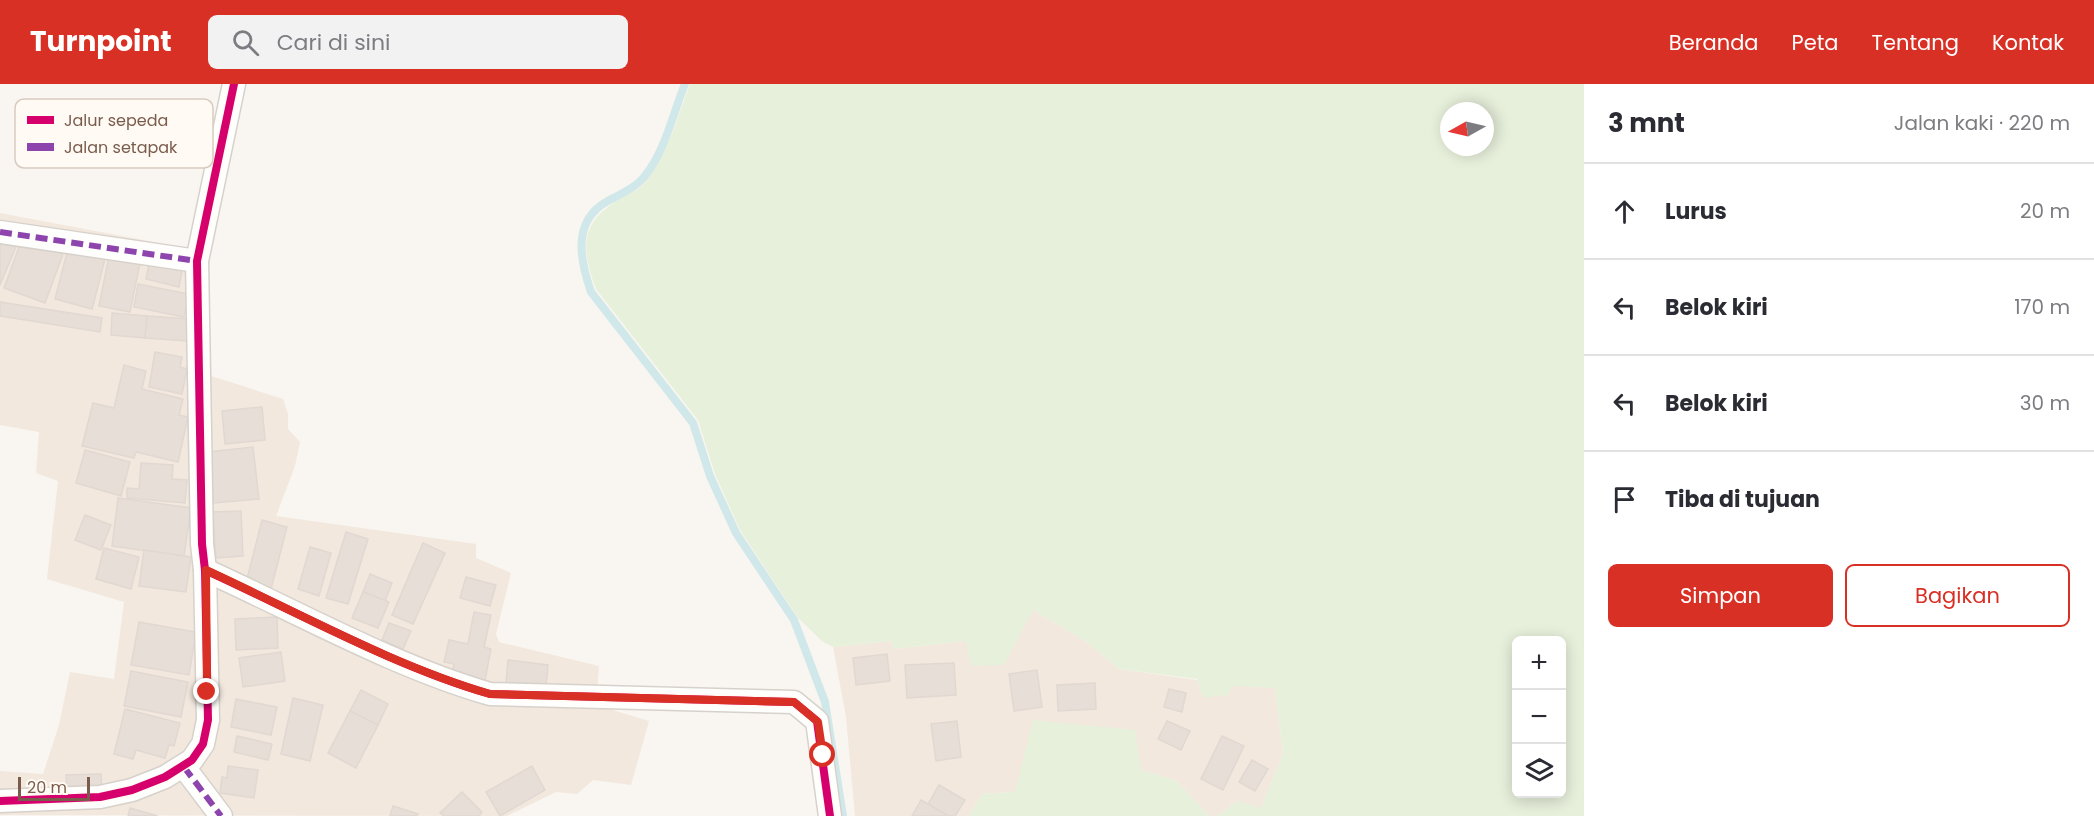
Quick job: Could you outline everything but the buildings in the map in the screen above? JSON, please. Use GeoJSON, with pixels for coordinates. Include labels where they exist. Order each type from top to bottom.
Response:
{"type":"FeatureCollection","features":[{"type":"Feature","properties":{"kind":"street"},"geometry":{"type":"LineString","coordinates":[[0,801],[100,797],[132,790],[184,767],[203,744],[208,720],[206,570],[202,544],[200,463],[197,261],[234,84]]}},
{"type":"Feature","properties":{"kind":"street"},"geometry":{"type":"LineString","coordinates":[[0,232],[197,261]]}},
{"type":"Feature","properties":{"kind":"street"},"geometry":{"type":"LineString","coordinates":[[206,570],[387,654],[456,684],[490,694],[794,702],[818,722],[830,816]]}},
{"type":"Feature","properties":{"kind":"street"},"geometry":{"type":"LineString","coordinates":[[184,767],[221,816]]}},
{"type":"Feature","properties":{"kind":"shaded area"},"geometry":{"type":"Polygon","coordinates":[[[0,213],[175,246],[206,255],[209,303],[208,375],[283,399],[288,414],[288,429],[300,442],[295,466],[276,516],[476,544],[476,558],[511,573],[496,634],[499,642],[599,666],[596,705],[649,721],[631,785],[593,780],[577,794],[556,792],[507,816],[0,815],[0,771],[43,774],[59,725],[70,672],[114,679],[124,602],[47,579],[58,481],[36,473],[39,432],[0,425],[0,213]]]}},
{"type":"Feature","properties":{"kind":"shaded area"},"geometry":{"type":"Polygon","coordinates":[[[1033,610],[1085,641],[1119,669],[1232,685],[1275,688],[1283,754],[1261,809],[1238,801],[1217,816],[1210,816],[1175,780],[1140,770],[1015,792],[982,794],[969,816],[855,816],[846,717],[833,647],[892,641],[894,649],[965,641],[1033,610]]]}},
{"type":"Feature","properties":{"kind":"green space"},"geometry":{"type":"Polygon","coordinates":[[[690,84],[1584,84],[1584,816],[1217,816],[1238,801],[1261,808],[1283,754],[1275,688],[1232,686],[1228,695],[1203,698],[1197,679],[1119,669],[1085,641],[1033,610],[1004,665],[971,666],[965,641],[894,649],[892,641],[833,647],[822,641],[798,618],[740,530],[715,474],[698,420],[596,289],[591,274],[586,249],[590,227],[607,208],[646,181],[668,144],[690,84]]]}},
{"type":"Feature","properties":{"kind":"green space"},"geometry":{"type":"Polygon","coordinates":[[[1033,720],[1135,730],[1141,770],[1175,780],[1210,816],[969,816],[982,794],[1015,792],[1033,720]]]}},
{"type":"Feature","properties":{"kind":"waterway"},"geometry":{"type":"LineString","coordinates":[[685,84],[658,156],[644,177],[636,185],[595,210],[588,220],[583,231],[582,242],[584,267],[591,292],[693,423],[710,476],[736,533],[794,620],[825,702],[843,816]]}},
{"type":"Feature","properties":{"kind":"marked path"},"geometry":{"type":"LineString","coordinates":[[0,232],[197,261]]}},
{"type":"Feature","properties":{"kind":"marked path"},"geometry":{"type":"LineString","coordinates":[[184,767],[221,816]]}},
{"type":"Feature","properties":{"kind":"cycle path"},"geometry":{"type":"LineString","coordinates":[[0,801],[100,797],[132,790],[165,777],[192,760],[203,744],[208,720],[197,261],[234,84]]}},
{"type":"Feature","properties":{"kind":"cycle path"},"geometry":{"type":"LineString","coordinates":[[205,570],[382,654],[490,694],[794,702],[817,721],[830,816]]}},
{"type":"Feature","properties":{"kind":"route"},"geometry":{"type":"LineString","coordinates":[[207,692],[206,570],[387,654],[456,684],[490,694],[794,702],[818,722],[823,755]]}}]}
